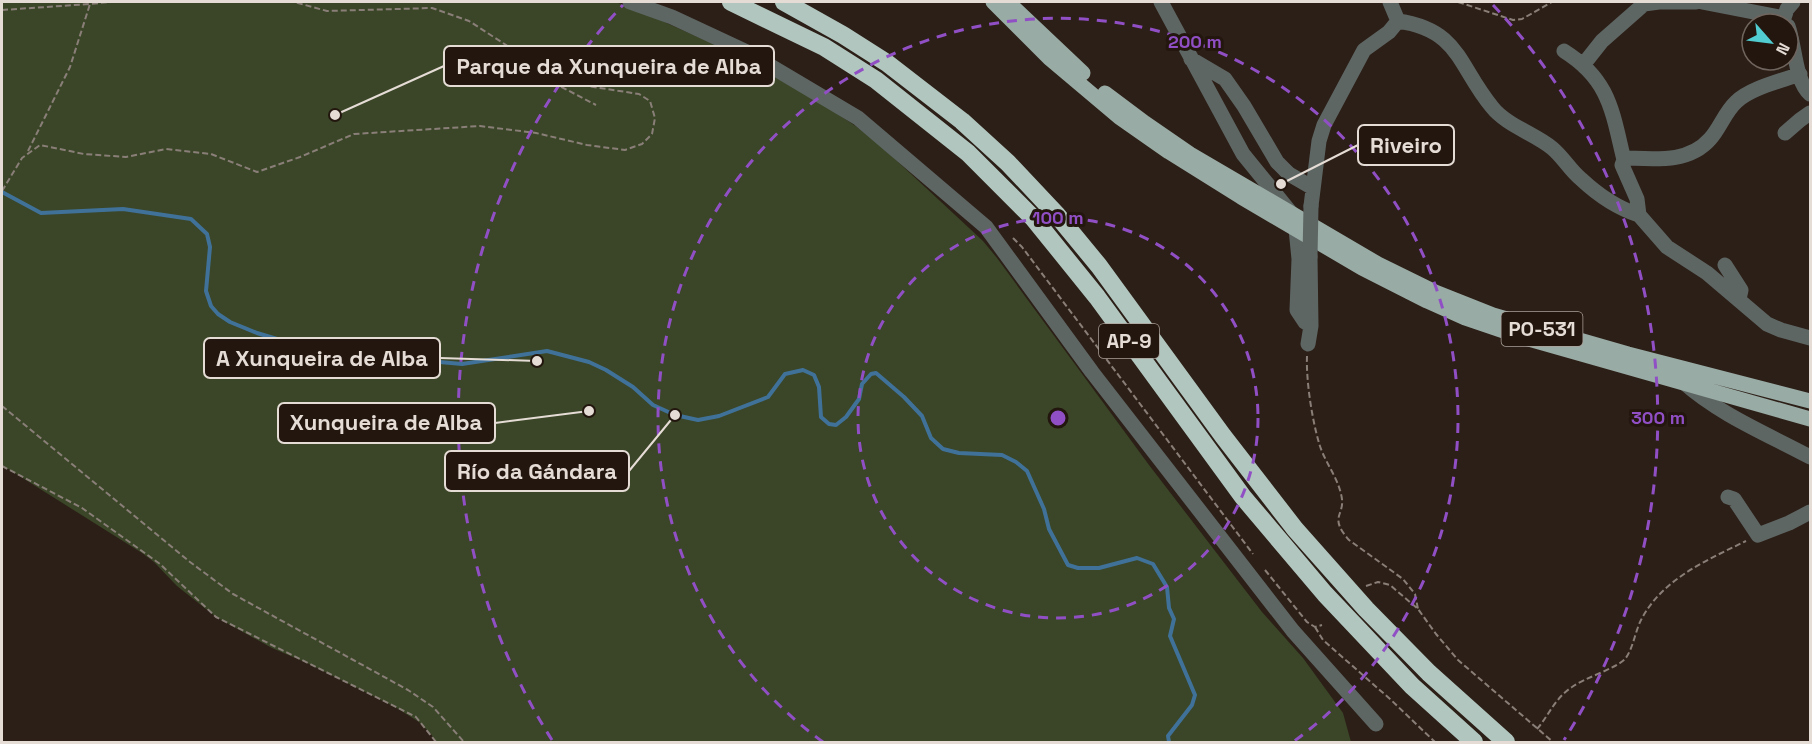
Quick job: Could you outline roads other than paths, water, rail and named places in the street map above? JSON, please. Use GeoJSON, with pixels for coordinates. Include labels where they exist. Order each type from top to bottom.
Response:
{"type":"FeatureCollection","features":[{"type":"Feature","properties":{"kind":"highway","name":"AP-9"},"geometry":{"type":"LineString","coordinates":[[731,2],[824,47],[916,111],[968,153],[1034,219],[1090,288],[1243,497],[1325,594],[1412,686],[1474,742]]}},
{"type":"Feature","properties":{"kind":"highway","name":"AP-9"},"geometry":{"type":"LineString","coordinates":[[784,2],[887,63],[962,121],[1008,163],[1057,215],[1099,266],[1223,436],[1295,529],[1366,609],[1429,674],[1506,742]]}},
{"type":"Feature","properties":{"kind":"main road","name":"PO-531"},"geometry":{"type":"LineString","coordinates":[[993,2],[1049,58],[1119,117],[1169,152],[1362,268],[1465,318],[1518,336],[1808,418]]}},
{"type":"Feature","properties":{"kind":"main road","name":"PO-531"},"geometry":{"type":"LineString","coordinates":[[1008,2],[1068,61],[1103,91],[1190,154],[1378,264],[1426,288],[1493,315],[1628,354],[1810,401]]}},
{"type":"Feature","properties":{"kind":"street"},"geometry":{"type":"LineString","coordinates":[[630,2],[672,17],[747,52],[858,118],[986,227],[1092,372],[1293,631],[1376,724]]}},
{"type":"Feature","properties":{"kind":"street"},"geometry":{"type":"LineString","coordinates":[[1161,2],[1243,154],[1291,213],[1296,229],[1299,259],[1297,310],[1305,322],[1311,326]]}},
{"type":"Feature","properties":{"kind":"street"},"geometry":{"type":"LineString","coordinates":[[1390,2],[1398,21]]}},
{"type":"Feature","properties":{"kind":"street"},"geometry":{"type":"LineString","coordinates":[[1583,65],[1602,41],[1644,4],[1696,2]]}},
{"type":"Feature","properties":{"kind":"street"},"geometry":{"type":"LineString","coordinates":[[1702,2],[1742,12]]}},
{"type":"Feature","properties":{"kind":"street"},"geometry":{"type":"LineString","coordinates":[[1308,345],[1311,326],[1311,206],[1319,141],[1324,125],[1364,50],[1389,32],[1398,21]]}},
{"type":"Feature","properties":{"kind":"street"},"geometry":{"type":"LineString","coordinates":[[1398,21],[1413,23],[1440,35],[1454,47],[1492,108],[1552,148],[1580,178],[1600,194],[1624,210],[1639,215],[1667,247],[1707,273],[1767,324],[1810,338]]}},
{"type":"Feature","properties":{"kind":"street"},"geometry":{"type":"LineString","coordinates":[[1564,51],[1583,65],[1601,84],[1609,101],[1624,160],[1622,165],[1637,199],[1639,215]]}},
{"type":"Feature","properties":{"kind":"street"},"geometry":{"type":"LineString","coordinates":[[1191,59],[1225,79],[1277,162],[1289,174],[1313,188]]}},
{"type":"Feature","properties":{"kind":"street"},"geometry":{"type":"LineString","coordinates":[[1624,160],[1627,158],[1669,158],[1695,152],[1710,139],[1737,101],[1748,94],[1800,74],[1810,94]]}},
{"type":"Feature","properties":{"kind":"street"},"geometry":{"type":"LineString","coordinates":[[1785,133],[1810,113]]}},
{"type":"Feature","properties":{"kind":"street"},"geometry":{"type":"LineString","coordinates":[[1725,265],[1741,290],[1739,300]]}},
{"type":"Feature","properties":{"kind":"street"},"geometry":{"type":"LineString","coordinates":[[1683,382],[1700,398],[1810,457]]}},
{"type":"Feature","properties":{"kind":"street"},"geometry":{"type":"LineString","coordinates":[[1728,497],[1734,499],[1758,535],[1789,524],[1810,512]]}},
{"type":"Feature","properties":{"kind":"waterway"},"geometry":{"type":"LineString","coordinates":[[2,192],[41,213],[123,209],[191,219],[207,234],[210,247],[206,291],[211,306],[218,314],[230,322],[257,333],[317,351],[462,364],[547,351],[589,362],[633,387],[653,405],[675,415],[698,420],[719,416],[768,397],[785,374],[803,370],[814,375],[819,387],[821,417],[829,424],[836,425],[846,417],[859,399],[862,384],[871,374],[876,373],[922,416],[931,438],[943,449],[959,453],[1002,455],[1027,471],[1044,509],[1049,529],[1068,565],[1078,568],[1099,568],[1137,558],[1153,564],[1167,587],[1169,608],[1174,619],[1170,636],[1195,695],[1192,705],[1168,736],[1169,742]]}},
{"type":"Feature","properties":{"kind":"place","name":"Parque da Xunqueira de Alba"},"geometry":{"type":"Point","coordinates":[335,115]}},
{"type":"Feature","properties":{"kind":"place","name":"Riveiro"},"geometry":{"type":"Point","coordinates":[1281,184]}},
{"type":"Feature","properties":{"kind":"place","name":"A Xunqueira de Alba"},"geometry":{"type":"Point","coordinates":[537,361]}},
{"type":"Feature","properties":{"kind":"place","name":"Xunqueira de Alba"},"geometry":{"type":"Point","coordinates":[589,411]}},
{"type":"Feature","properties":{"kind":"place","name":"Río da Gándara"},"geometry":{"type":"Point","coordinates":[675,415]}}]}
